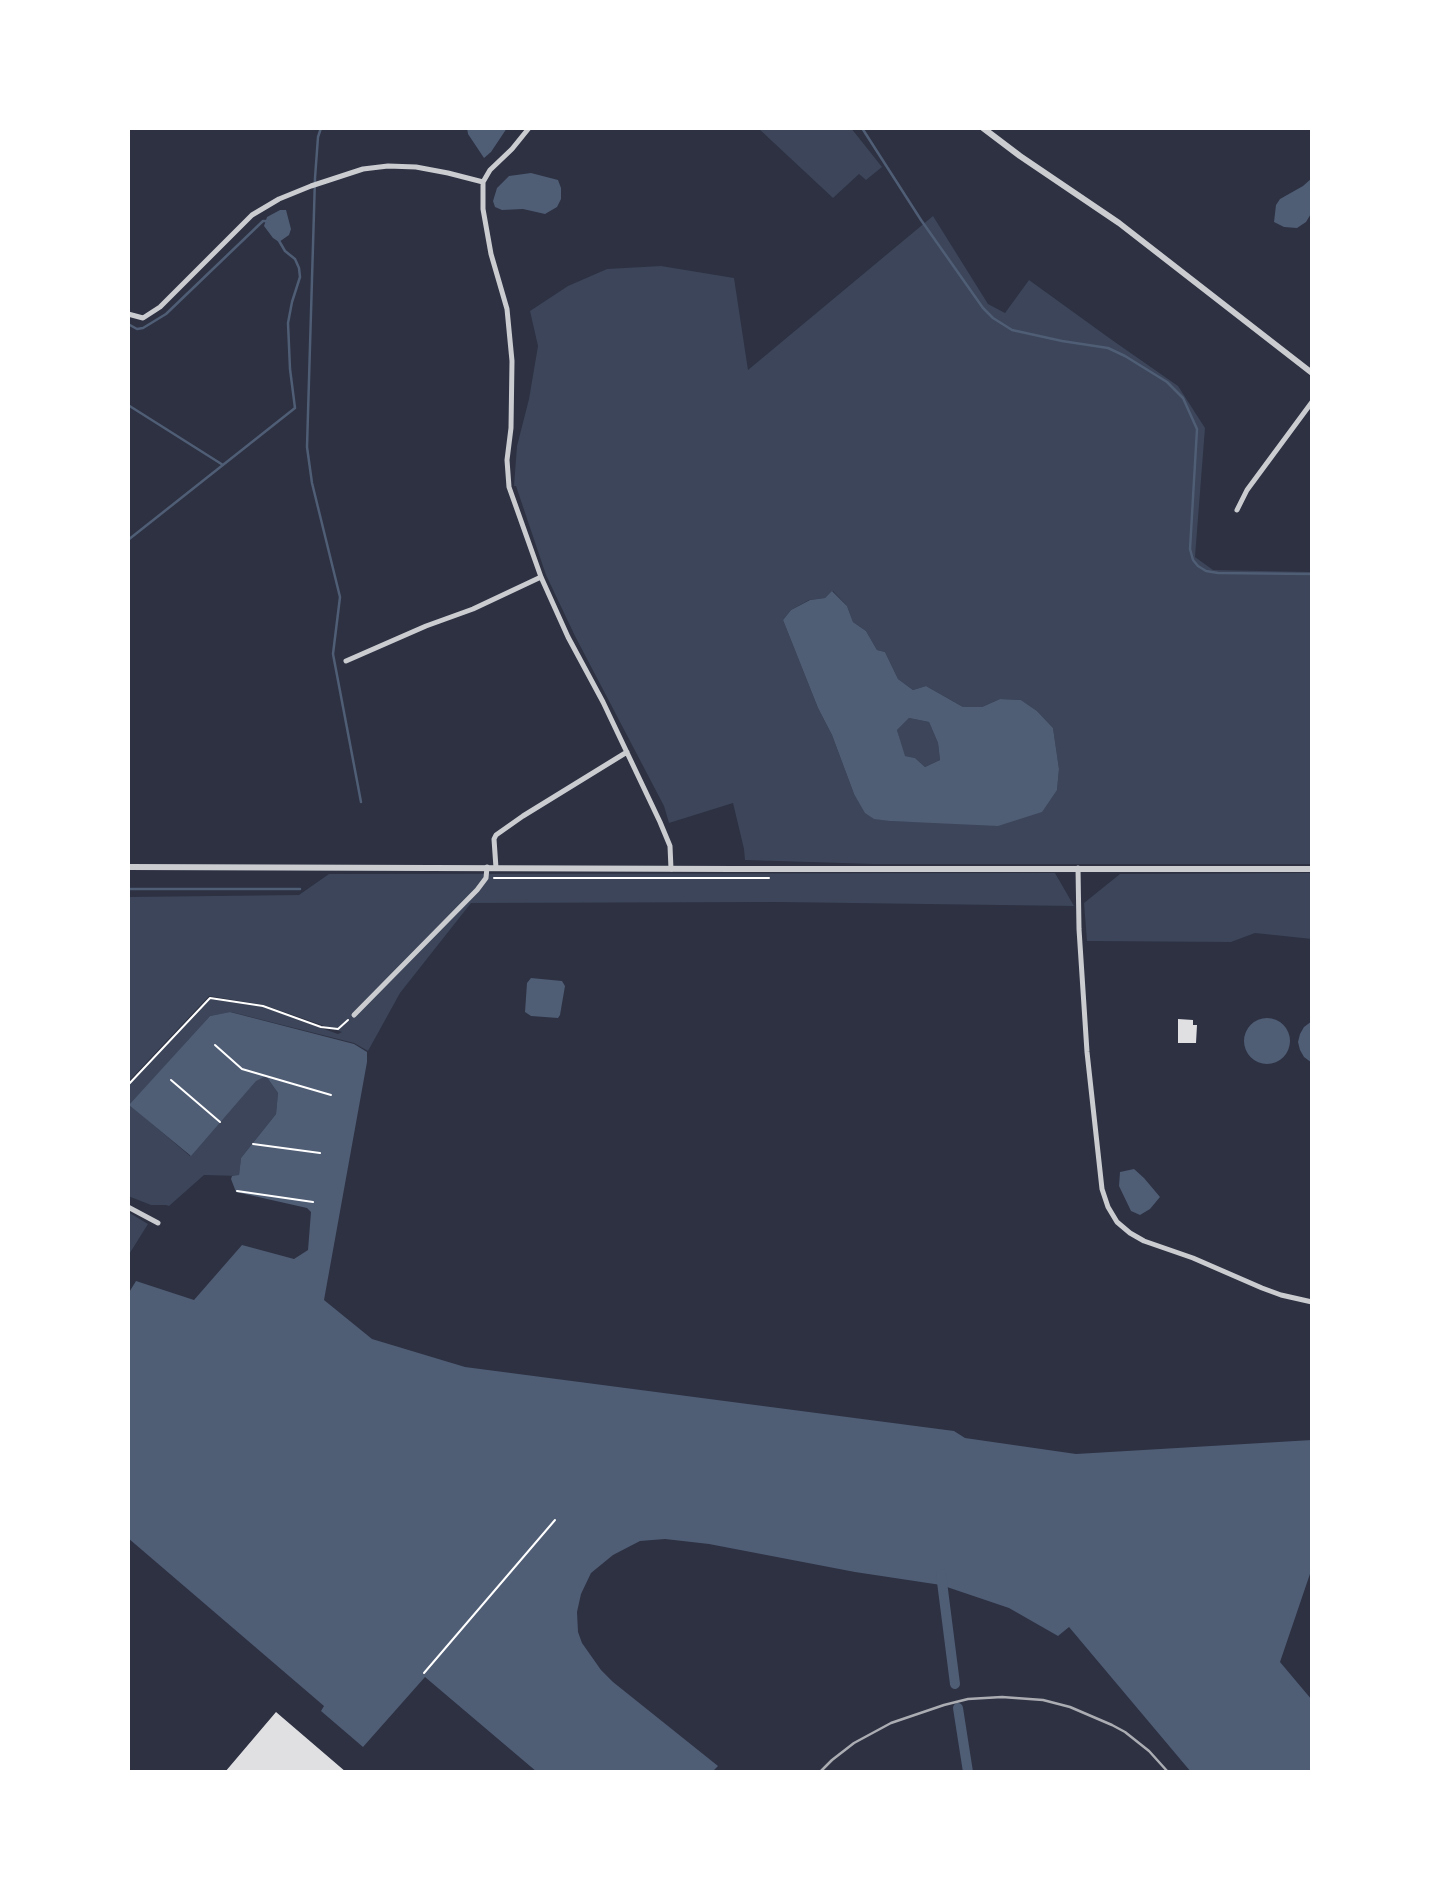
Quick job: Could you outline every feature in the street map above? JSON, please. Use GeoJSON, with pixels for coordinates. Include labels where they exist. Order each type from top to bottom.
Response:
{"type":"FeatureCollection","features":[{"type":"Feature","properties":{"kind":"street"},"geometry":{"type":"LineString","coordinates":[[528,128],[512,149],[490,170],[483,182],[483,209],[491,254],[506,309],[512,361],[511,428],[507,460],[509,487],[541,577],[670,846],[671,869]]}},
{"type":"Feature","properties":{"kind":"street"},"geometry":{"type":"LineString","coordinates":[[983,128],[1119,223],[1312,373]]}},
{"type":"Feature","properties":{"kind":"street"},"geometry":{"type":"LineString","coordinates":[[128,314],[143,318],[160,307],[252,215],[279,199],[312,186],[363,169],[388,166],[427,169],[483,182]]}},
{"type":"Feature","properties":{"kind":"street"},"geometry":{"type":"LineString","coordinates":[[1237,510],[1247,490],[1312,402]]}},
{"type":"Feature","properties":{"kind":"street"},"geometry":{"type":"LineString","coordinates":[[346,661],[473,609],[541,577]]}},
{"type":"Feature","properties":{"kind":"street"},"geometry":{"type":"LineString","coordinates":[[496,868],[496,835],[627,752]]}},
{"type":"Feature","properties":{"kind":"street"},"geometry":{"type":"LineString","coordinates":[[128,867],[1312,869]]}},
{"type":"Feature","properties":{"kind":"street"},"geometry":{"type":"LineString","coordinates":[[354,1015],[477,890],[486,878],[487,867]]}},
{"type":"Feature","properties":{"kind":"street"},"geometry":{"type":"LineString","coordinates":[[1078,868],[1087,1052],[1102,1189],[1108,1207],[1117,1222],[1144,1241],[1194,1258],[1281,1295],[1312,1302]]}},
{"type":"Feature","properties":{"kind":"street"},"geometry":{"type":"LineString","coordinates":[[128,1207],[158,1223]]}},
{"type":"Feature","properties":{"kind":"path"},"geometry":{"type":"LineString","coordinates":[[128,1084],[210,998],[263,1006],[321,1027],[338,1029],[354,1015]]}},
{"type":"Feature","properties":{"kind":"path"},"geometry":{"type":"LineString","coordinates":[[215,1045],[242,1069],[331,1095]]}},
{"type":"Feature","properties":{"kind":"path"},"geometry":{"type":"LineString","coordinates":[[172,1080],[220,1122]]}},
{"type":"Feature","properties":{"kind":"path"},"geometry":{"type":"LineString","coordinates":[[253,1144],[320,1153]]}},
{"type":"Feature","properties":{"kind":"path"},"geometry":{"type":"LineString","coordinates":[[237,1191],[313,1202]]}},
{"type":"Feature","properties":{"kind":"path"},"geometry":{"type":"LineString","coordinates":[[424,1674],[555,1520]]}},
{"type":"Feature","properties":{"kind":"shaded area"},"geometry":{"type":"Polygon","coordinates":[[[467,128],[507,128],[484,158],[467,128]]]}},
{"type":"Feature","properties":{"kind":"shaded area"},"geometry":{"type":"Polygon","coordinates":[[[758,128],[851,128],[882,167],[866,180],[859,174],[833,198],[758,128]]]}},
{"type":"Feature","properties":{"kind":"shaded area"},"geometry":{"type":"Polygon","coordinates":[[[531,173],[558,180],[561,199],[557,207],[545,214],[495,207],[493,201],[497,188],[509,176],[531,173]]]}},
{"type":"Feature","properties":{"kind":"shaded area"},"geometry":{"type":"Polygon","coordinates":[[[1312,178],[1312,212],[1306,222],[1297,228],[1284,227],[1274,222],[1276,205],[1280,199],[1312,178]]]}},
{"type":"Feature","properties":{"kind":"shaded area"},"geometry":{"type":"Polygon","coordinates":[[[286,210],[291,229],[289,235],[279,242],[264,226],[267,217],[286,210]]]}},
{"type":"Feature","properties":{"kind":"shaded area"},"geometry":{"type":"Polygon","coordinates":[[[933,216],[988,304],[1005,313],[1029,280],[1178,386],[1205,428],[1195,557],[1213,570],[1312,572],[1312,864],[873,864],[745,860],[733,803],[669,823],[664,806],[546,575],[514,486],[517,446],[538,346],[530,311],[568,286],[607,269],[661,266],[734,278],[748,370],[933,216]],[[833,591],[825,598],[809,600],[791,610],[783,620],[854,794],[890,821],[934,822],[1057,790],[1059,769],[1053,728],[1037,711],[1021,700],[1000,699],[982,707],[963,707],[926,686],[913,690],[898,679],[885,652],[877,650],[866,631],[853,622],[847,606],[833,591]]]}},
{"type":"Feature","properties":{"kind":"shaded area"},"geometry":{"type":"Polygon","coordinates":[[[832,591],[847,606],[853,622],[866,631],[877,650],[885,652],[898,679],[913,690],[926,686],[963,707],[982,707],[1000,699],[1021,700],[1037,711],[1053,728],[1059,769],[1057,790],[1042,812],[998,826],[890,821],[874,819],[865,813],[854,794],[783,620],[791,610],[810,600],[825,598],[832,591]],[[909,718],[897,730],[905,756],[915,758],[925,767],[940,760],[938,743],[929,722],[909,718]]]}},
{"type":"Feature","properties":{"kind":"shaded area"},"geometry":{"type":"Polygon","coordinates":[[[909,718],[929,722],[938,743],[940,760],[925,767],[915,758],[904,756],[897,730],[909,718]]]}},
{"type":"Feature","properties":{"kind":"shaded area"},"geometry":{"type":"Polygon","coordinates":[[[1055,873],[1074,906],[777,902],[471,903],[400,993],[368,1051],[354,1043],[231,1012],[210,1016],[130,1105],[190,1156],[256,1080],[266,1076],[278,1093],[276,1114],[241,1158],[239,1176],[204,1175],[169,1206],[151,1205],[128,1196],[128,1086],[210,999],[263,1007],[338,1034],[342,1032],[264,1005],[209,996],[128,1082],[128,897],[299,895],[329,874],[1055,873]]]}},
{"type":"Feature","properties":{"kind":"shaded area"},"geometry":{"type":"Polygon","coordinates":[[[1312,873],[1312,939],[1255,933],[1231,942],[1087,941],[1084,903],[1120,874],[1312,873]]]}},
{"type":"Feature","properties":{"kind":"shaded area"},"geometry":{"type":"Polygon","coordinates":[[[531,978],[562,981],[565,986],[558,1018],[531,1016],[525,1012],[527,983],[531,978]]]}},
{"type":"Feature","properties":{"kind":"shaded area"},"geometry":{"type":"Polygon","coordinates":[[[230,1012],[354,1044],[367,1052],[324,1300],[372,1339],[465,1367],[954,1431],[965,1438],[1076,1454],[1312,1440],[1312,1568],[1280,1662],[1312,1700],[1312,1772],[1191,1772],[1069,1627],[1058,1636],[1009,1608],[941,1585],[855,1572],[709,1544],[665,1539],[640,1541],[613,1555],[591,1573],[581,1594],[577,1612],[578,1632],[582,1643],[601,1670],[718,1766],[712,1772],[537,1772],[425,1677],[363,1747],[321,1711],[324,1706],[128,1538],[128,1294],[136,1281],[194,1300],[242,1245],[294,1259],[308,1250],[311,1212],[307,1208],[236,1192],[231,1179],[232,1176],[239,1175],[241,1158],[276,1114],[278,1093],[266,1076],[256,1081],[191,1156],[129,1105],[210,1016],[230,1012]]]}},
{"type":"Feature","properties":{"kind":"shaded area"},"geometry":{"type":"Polygon","coordinates":[[[1267,1018],[1283,1025],[1290,1041],[1283,1057],[1267,1064],[1251,1057],[1244,1041],[1251,1025],[1267,1018]]]}},
{"type":"Feature","properties":{"kind":"shaded area"},"geometry":{"type":"Polygon","coordinates":[[[1312,1021],[1312,1063],[1304,1057],[1298,1042],[1304,1027],[1312,1021]]]}},
{"type":"Feature","properties":{"kind":"shaded area"},"geometry":{"type":"Polygon","coordinates":[[[1134,1169],[1160,1197],[1150,1209],[1140,1215],[1131,1211],[1119,1186],[1120,1172],[1134,1169]]]}},
{"type":"Feature","properties":{"kind":"shaded area"},"geometry":{"type":"Polygon","coordinates":[[[128,1212],[148,1224],[128,1256],[128,1212]]]}},
{"type":"Feature","properties":{"kind":"building"},"geometry":{"type":"Polygon","coordinates":[[[1178,1019],[1193,1020],[1193,1025],[1197,1025],[1196,1043],[1178,1043],[1178,1019]]]}},
{"type":"Feature","properties":{"kind":"building"},"geometry":{"type":"Polygon","coordinates":[[[276,1712],[346,1772],[225,1772],[276,1712]]]}},
{"type":"Feature","properties":{"kind":"waterway"},"geometry":{"type":"LineString","coordinates":[[321,128],[315,178],[307,447],[312,483],[340,597],[333,654],[361,802]]}},
{"type":"Feature","properties":{"kind":"waterway"},"geometry":{"type":"LineString","coordinates":[[862,128],[921,220],[983,308],[993,318],[1012,330],[1108,348],[1167,382],[1183,398],[1197,429],[1190,549],[1198,566],[1218,573],[1312,574]]}},
{"type":"Feature","properties":{"kind":"waterway"},"geometry":{"type":"LineString","coordinates":[[128,324],[137,329],[143,328],[166,314],[263,221],[267,221]]}},
{"type":"Feature","properties":{"kind":"waterway"},"geometry":{"type":"LineString","coordinates":[[128,540],[295,408],[288,323],[300,277],[295,259],[285,251],[278,239]]}},
{"type":"Feature","properties":{"kind":"waterway"},"geometry":{"type":"LineString","coordinates":[[128,405],[223,465]]}},
{"type":"Feature","properties":{"kind":"waterway"},"geometry":{"type":"LineString","coordinates":[[128,889],[300,889]]}},
{"type":"Feature","properties":{"kind":"waterway"},"geometry":{"type":"LineString","coordinates":[[941,1574],[955,1684]]}},
{"type":"Feature","properties":{"kind":"waterway"},"geometry":{"type":"LineString","coordinates":[[958,1708],[968,1772]]}},
{"type":"Feature","properties":{"kind":"railway"},"geometry":{"type":"LineString","coordinates":[[820,1772],[854,1743],[891,1723],[968,1699],[1002,1697],[1043,1700],[1070,1707],[1112,1725],[1149,1751],[1168,1772]]}}]}
